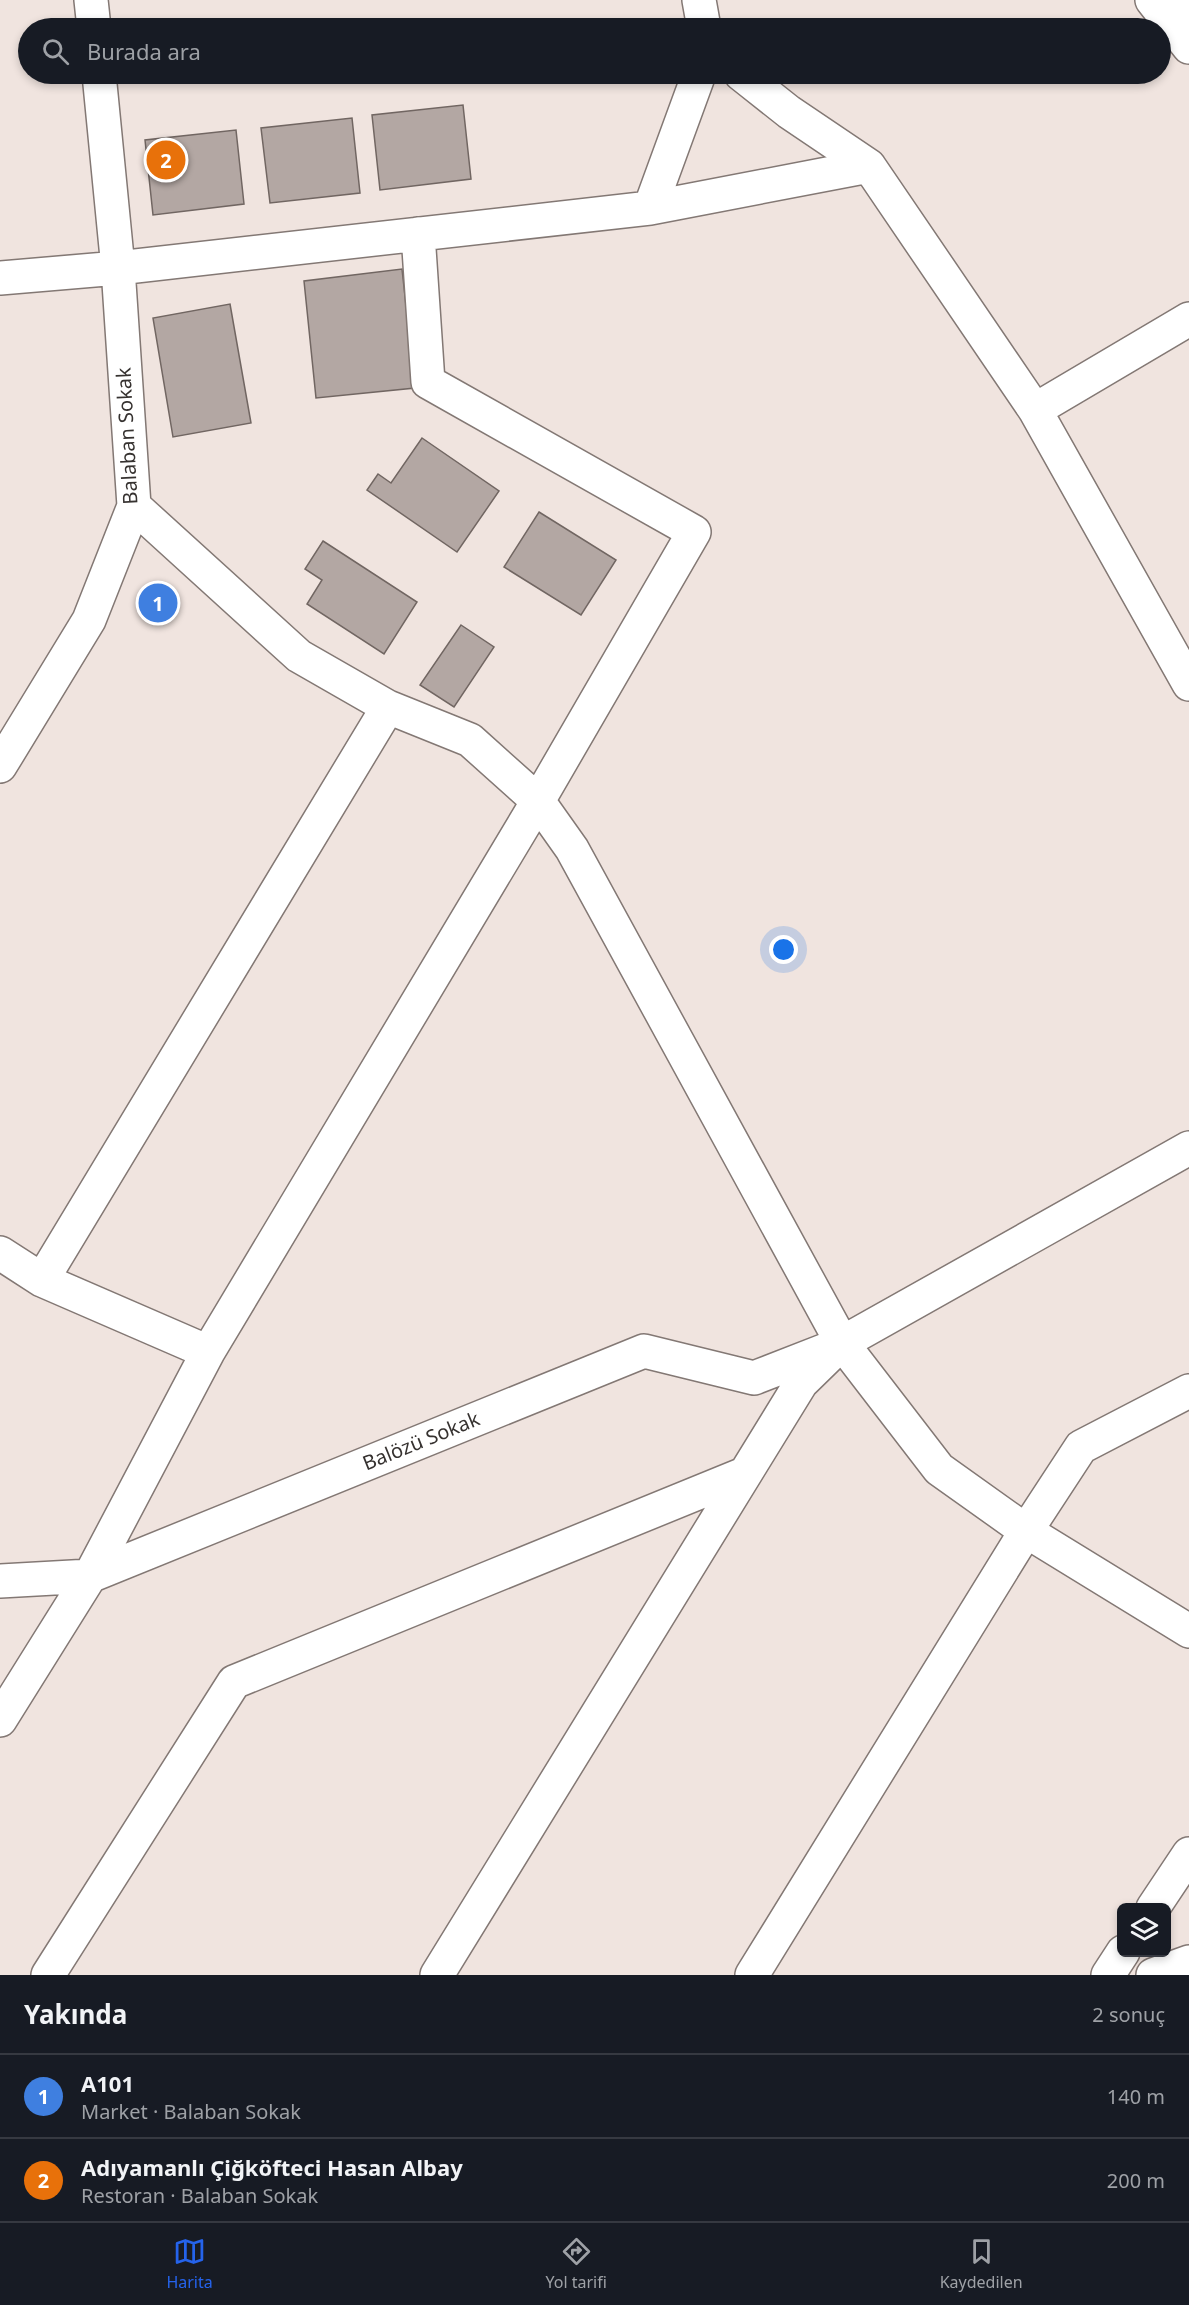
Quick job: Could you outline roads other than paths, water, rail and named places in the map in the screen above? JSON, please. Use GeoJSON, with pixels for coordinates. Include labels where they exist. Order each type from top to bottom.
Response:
{"type":"FeatureCollection","features":[{"type":"Feature","properties":{"kind":"street"},"geometry":{"type":"LineString","coordinates":[[91,0],[93,18]]}},
{"type":"Feature","properties":{"kind":"street"},"geometry":{"type":"LineString","coordinates":[[699,0],[702,18]]}},
{"type":"Feature","properties":{"kind":"street"},"geometry":{"type":"LineString","coordinates":[[1152,0],[1166,18]]}},
{"type":"Feature","properties":{"kind":"street"},"geometry":{"type":"LineString","coordinates":[[1184,0],[1189,20]]}},
{"type":"Feature","properties":{"kind":"street"},"geometry":{"type":"LineString","coordinates":[[1171,24],[1189,47]]}},
{"type":"Feature","properties":{"kind":"street","name":"Balaban Sokak"},"geometry":{"type":"LineString","coordinates":[[0,766],[89,620],[134,506],[118,268],[100,84]]}},
{"type":"Feature","properties":{"kind":"street"},"geometry":{"type":"LineString","coordinates":[[650,208],[695,84]]}},
{"type":"Feature","properties":{"kind":"street"},"geometry":{"type":"LineString","coordinates":[[754,84],[789,112],[869,166],[1035,410],[1189,684]]}},
{"type":"Feature","properties":{"kind":"street"},"geometry":{"type":"LineString","coordinates":[[0,278],[118,268],[650,208],[869,166]]}},
{"type":"Feature","properties":{"kind":"street"},"geometry":{"type":"LineString","coordinates":[[0,1720],[90,1576],[208,1352],[538,801],[694,532],[428,382],[418,234]]}},
{"type":"Feature","properties":{"kind":"street"},"geometry":{"type":"LineString","coordinates":[[1035,410],[1189,319]]}},
{"type":"Feature","properties":{"kind":"street"},"geometry":{"type":"LineString","coordinates":[[134,506],[299,656],[388,707],[470,740],[538,801],[572,849],[842,1343],[939,1469],[1026,1531],[1189,1631]]}},
{"type":"Feature","properties":{"kind":"street"},"geometry":{"type":"LineString","coordinates":[[42,1280],[388,707]]}},
{"type":"Feature","properties":{"kind":"street"},"geometry":{"type":"LineString","coordinates":[[437,1975],[801,1383],[842,1343],[1189,1149]]}},
{"type":"Feature","properties":{"kind":"street"},"geometry":{"type":"LineString","coordinates":[[0,1253],[42,1280],[208,1352]]}},
{"type":"Feature","properties":{"kind":"street","name":"Balözü Sokak"},"geometry":{"type":"LineString","coordinates":[[0,1581],[90,1576],[644,1351],[754,1378],[842,1343]]}},
{"type":"Feature","properties":{"kind":"street"},"geometry":{"type":"LineString","coordinates":[[752,1975],[1026,1531],[1081,1447],[1189,1391]]}},
{"type":"Feature","properties":{"kind":"street"},"geometry":{"type":"LineString","coordinates":[[48,1975],[234,1682],[744,1474]]}},
{"type":"Feature","properties":{"kind":"street"},"geometry":{"type":"LineString","coordinates":[[1156,1903],[1189,1854]]}},
{"type":"Feature","properties":{"kind":"street"},"geometry":{"type":"LineString","coordinates":[[1108,1975],[1120,1957]]}},
{"type":"Feature","properties":{"kind":"street"},"geometry":{"type":"LineString","coordinates":[[1153,1975],[1189,1962]]}},
{"type":"Feature","properties":{"kind":"place","name":"Adıyamanlı Çiğköfteci Hasan Albay"},"geometry":{"type":"Point","coordinates":[166,160]}},
{"type":"Feature","properties":{"kind":"place","name":"A101"},"geometry":{"type":"Point","coordinates":[158,603]}}]}
